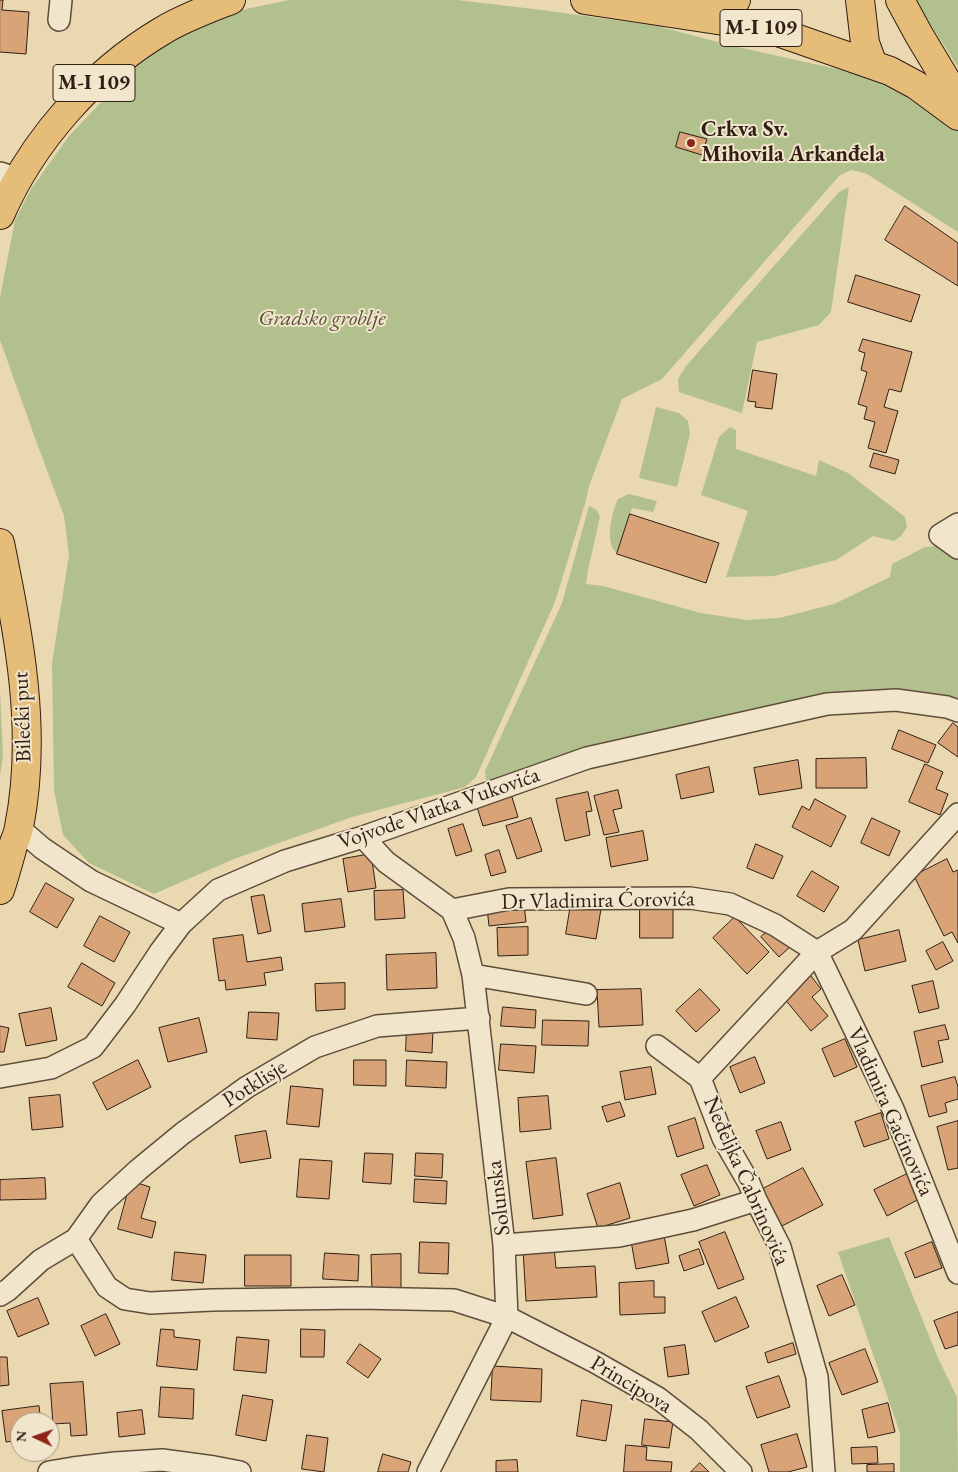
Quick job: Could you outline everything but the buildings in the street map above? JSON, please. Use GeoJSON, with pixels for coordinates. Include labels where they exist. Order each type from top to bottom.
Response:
{"type":"FeatureCollection","features":[{"type":"Feature","properties":{"kind":"main road","name":"M-I 109"},"geometry":{"type":"LineString","coordinates":[[0,215],[9,176],[29,160],[50,132],[96,82],[116,64],[164,30],[231,0]]}},
{"type":"Feature","properties":{"kind":"main road","name":"M-I 109"},"geometry":{"type":"LineString","coordinates":[[585,0],[737,23],[775,31],[873,64]]}},
{"type":"Feature","properties":{"kind":"main road"},"geometry":{"type":"LineString","coordinates":[[645,10],[686,5],[720,4],[736,0]]}},
{"type":"Feature","properties":{"kind":"main road"},"geometry":{"type":"LineString","coordinates":[[860,0],[865,43],[873,64],[916,85],[958,116]]}},
{"type":"Feature","properties":{"kind":"main road"},"geometry":{"type":"LineString","coordinates":[[900,0],[958,100]]}},
{"type":"Feature","properties":{"kind":"main road","name":"Bilećki put"},"geometry":{"type":"LineString","coordinates":[[0,543],[21,655],[26,703],[26,757],[19,828],[0,890]]}},
{"type":"Feature","properties":{"kind":"street"},"geometry":{"type":"LineString","coordinates":[[958,524],[940,535],[958,548]]}},
{"type":"Feature","properties":{"kind":"street","name":"Vojvode Vlatka Vukovića"},"geometry":{"type":"LineString","coordinates":[[0,1077],[51,1068],[93,1046],[180,924],[218,890],[285,860],[363,837],[587,758],[827,704],[896,700],[947,707],[958,711]]}},
{"type":"Feature","properties":{"kind":"street","name":"Neđeljka Čabrinovića"},"geometry":{"type":"LineString","coordinates":[[824,1472],[817,1377],[780,1247],[723,1138],[700,1078],[816,952],[852,930],[958,814]]}},
{"type":"Feature","properties":{"kind":"street"},"geometry":{"type":"LineString","coordinates":[[19,828],[42,848],[91,882],[180,924]]}},
{"type":"Feature","properties":{"kind":"street"},"geometry":{"type":"LineString","coordinates":[[363,837],[386,862],[452,910]]}},
{"type":"Feature","properties":{"kind":"street","name":"Dr Vladimira Ćorovića"},"geometry":{"type":"LineString","coordinates":[[452,910],[509,899],[690,898],[730,904],[774,925],[816,952]]}},
{"type":"Feature","properties":{"kind":"street","name":"Solunska"},"geometry":{"type":"LineString","coordinates":[[428,1472],[507,1317],[504,1244],[474,974],[464,938],[452,910]]}},
{"type":"Feature","properties":{"kind":"street","name":"Vladimira Gaćinovića"},"geometry":{"type":"LineString","coordinates":[[816,952],[893,1109],[958,1273]]}},
{"type":"Feature","properties":{"kind":"street"},"geometry":{"type":"LineString","coordinates":[[474,974],[586,994]]}},
{"type":"Feature","properties":{"kind":"street","name":"Potklisje"},"geometry":{"type":"LineString","coordinates":[[0,1295],[8,1290],[40,1260],[76,1239],[101,1204],[183,1133],[247,1087],[315,1047],[376,1026],[478,1018]]}},
{"type":"Feature","properties":{"kind":"street"},"geometry":{"type":"LineString","coordinates":[[657,1046],[700,1078]]}},
{"type":"Feature","properties":{"kind":"street"},"geometry":{"type":"LineString","coordinates":[[504,1244],[619,1236],[693,1220],[756,1200]]}},
{"type":"Feature","properties":{"kind":"street"},"geometry":{"type":"LineString","coordinates":[[76,1239],[107,1287],[125,1299],[150,1303],[212,1300],[454,1300],[507,1317]]}},
{"type":"Feature","properties":{"kind":"street","name":"Principova"},"geometry":{"type":"LineString","coordinates":[[507,1317],[595,1362],[658,1398],[699,1430],[742,1472]]}},
{"type":"Feature","properties":{"kind":"street"},"geometry":{"type":"LineString","coordinates":[[49,1472],[81,1467],[162,1460],[240,1472]]}},
{"type":"Feature","properties":{"kind":"green space","name":"Gradsko groblje"},"geometry":{"type":"Polygon","coordinates":[[[289,0],[457,0],[657,26],[897,85],[958,126],[958,232],[867,174],[852,170],[840,175],[662,379],[622,399],[589,486],[555,602],[476,777],[465,787],[352,817],[234,859],[154,894],[89,863],[63,835],[54,790],[52,663],[69,555],[64,516],[0,340],[0,297],[15,220],[31,189],[69,136],[138,63],[203,22],[246,9],[289,0]]]}},
{"type":"Feature","properties":{"kind":"green space"},"geometry":{"type":"Polygon","coordinates":[[[915,0],[958,0],[958,67],[916,3],[915,0]]]}},
{"type":"Feature","properties":{"kind":"green space"},"geometry":{"type":"Polygon","coordinates":[[[849,187],[831,312],[819,325],[757,342],[742,413],[679,392],[678,379],[686,366],[839,192],[849,187]]]}},
{"type":"Feature","properties":{"kind":"green space"},"geometry":{"type":"Polygon","coordinates":[[[656,407],[679,413],[688,421],[690,434],[677,487],[639,478],[656,407]]]}},
{"type":"Feature","properties":{"kind":"green space"},"geometry":{"type":"Polygon","coordinates":[[[730,427],[736,430],[736,449],[816,476],[819,460],[848,473],[905,517],[907,527],[901,536],[894,541],[873,536],[836,560],[774,576],[726,577],[748,511],[701,495],[719,437],[730,427]]]}},
{"type":"Feature","properties":{"kind":"green space"},"geometry":{"type":"Polygon","coordinates":[[[629,494],[657,501],[653,512],[632,508],[617,554],[611,545],[611,521],[618,499],[629,494]]]}},
{"type":"Feature","properties":{"kind":"green space"},"geometry":{"type":"Polygon","coordinates":[[[589,506],[597,510],[600,517],[586,584],[603,586],[701,613],[747,620],[779,618],[834,604],[890,577],[892,564],[925,547],[944,545],[958,555],[958,707],[896,696],[498,781],[486,781],[485,771],[562,603],[589,506]]]}},
{"type":"Feature","properties":{"kind":"green space"},"geometry":{"type":"Polygon","coordinates":[[[0,691],[3,755],[0,776],[0,691]]]}},
{"type":"Feature","properties":{"kind":"green space"},"geometry":{"type":"Polygon","coordinates":[[[889,1237],[938,1358],[957,1397],[958,1472],[900,1472],[900,1433],[838,1252],[889,1237]]]}},
{"type":"Feature","properties":{"kind":"place","name":"Crkva Sv. Mihovila Arkanđela"},"geometry":{"type":"Point","coordinates":[691,143]}}]}
